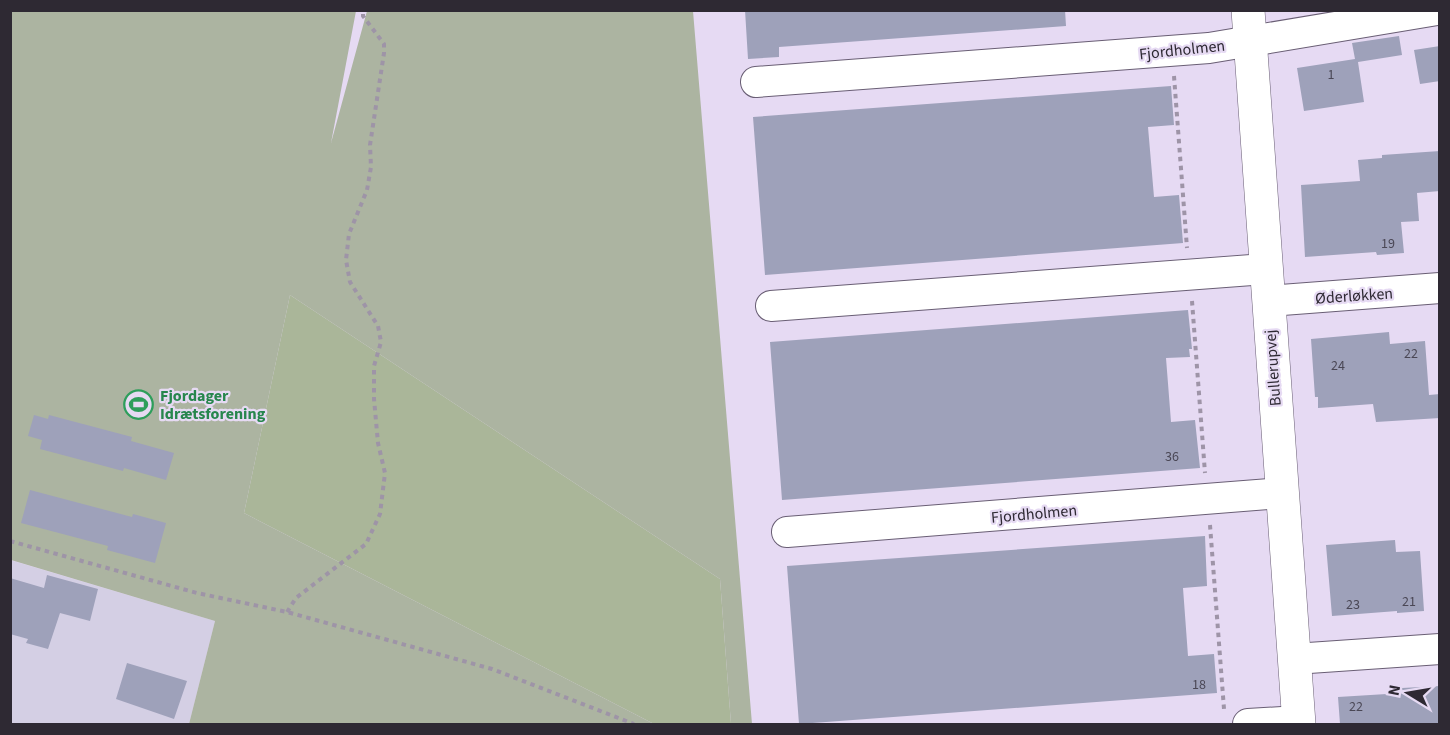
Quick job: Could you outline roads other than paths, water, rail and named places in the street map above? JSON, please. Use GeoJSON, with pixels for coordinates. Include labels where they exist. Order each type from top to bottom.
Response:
{"type":"FeatureCollection","features":[{"type":"Feature","properties":{"kind":"street","name":"Fjordholmen"},"geometry":{"type":"LineString","coordinates":[[756,82],[1209,48],[1249,25],[1437,10]]}},
{"type":"Feature","properties":{"kind":"street","name":"Bullerupvej"},"geometry":{"type":"LineString","coordinates":[[1249,25],[1299,723]]}},
{"type":"Feature","properties":{"kind":"street"},"geometry":{"type":"LineString","coordinates":[[771,306],[1265,269]]}},
{"type":"Feature","properties":{"kind":"street","name":"Øderløkken"},"geometry":{"type":"LineString","coordinates":[[1268,301],[1440,288]]}},
{"type":"Feature","properties":{"kind":"street","name":"Fjordholmen"},"geometry":{"type":"LineString","coordinates":[[786,532],[1281,493]]}},
{"type":"Feature","properties":{"kind":"street"},"geometry":{"type":"LineString","coordinates":[[1294,659],[1440,649]]}},
{"type":"Feature","properties":{"kind":"street"},"geometry":{"type":"LineString","coordinates":[[1237,719],[1299,723]]}},
{"type":"Feature","properties":{"kind":"place","name":"Fjordager Idrætsforening"},"geometry":{"type":"Point","coordinates":[139,404]}}]}
